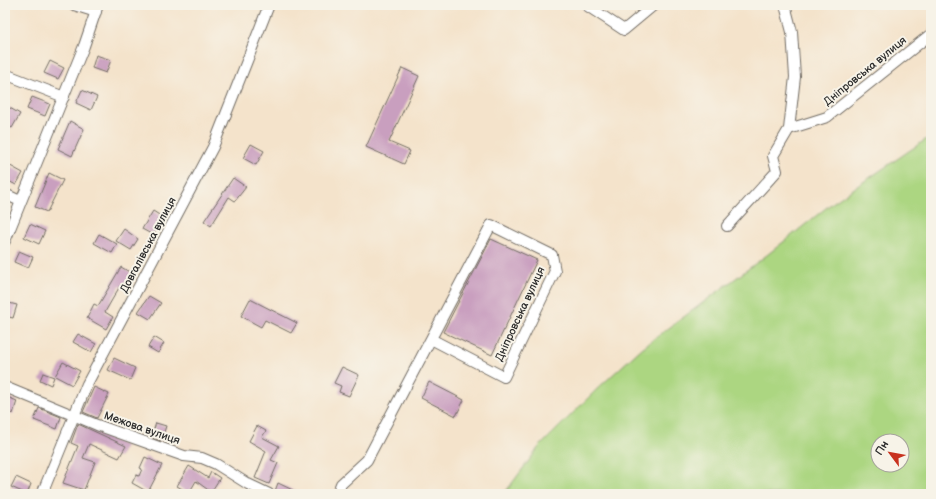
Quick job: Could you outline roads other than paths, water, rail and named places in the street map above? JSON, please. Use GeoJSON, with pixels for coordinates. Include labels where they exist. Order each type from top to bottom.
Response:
{"type":"FeatureCollection","features":[{"type":"Feature","properties":{"kind":"street"},"geometry":{"type":"LineString","coordinates":[[5,241],[20,201],[64,97],[97,8],[74,5]]}},
{"type":"Feature","properties":{"kind":"street","name":"Довгалівська вулиця"},"geometry":{"type":"LineString","coordinates":[[42,494],[86,384],[213,148],[269,5]]}},
{"type":"Feature","properties":{"kind":"street"},"geometry":{"type":"LineString","coordinates":[[586,5],[624,30],[654,5]]}},
{"type":"Feature","properties":{"kind":"street"},"geometry":{"type":"LineString","coordinates":[[727,226],[777,171],[773,156],[789,128],[795,77],[792,32],[785,5]]}},
{"type":"Feature","properties":{"kind":"street","name":"Дніпровська вулиця"},"geometry":{"type":"LineString","coordinates":[[789,128],[827,117],[931,34]]}},
{"type":"Feature","properties":{"kind":"street"},"geometry":{"type":"LineString","coordinates":[[5,74],[64,97]]}},
{"type":"Feature","properties":{"kind":"street"},"geometry":{"type":"LineString","coordinates":[[5,194],[20,201]]}},
{"type":"Feature","properties":{"kind":"street","name":"Дніпровська вулиця"},"geometry":{"type":"LineString","coordinates":[[337,494],[341,484],[367,460],[491,225],[552,255],[555,271],[504,377],[431,339]]}},
{"type":"Feature","properties":{"kind":"street","name":"Межова вулиця"},"geometry":{"type":"LineString","coordinates":[[5,387],[73,416],[184,456],[202,458],[216,464],[248,484],[269,494]]}}]}
